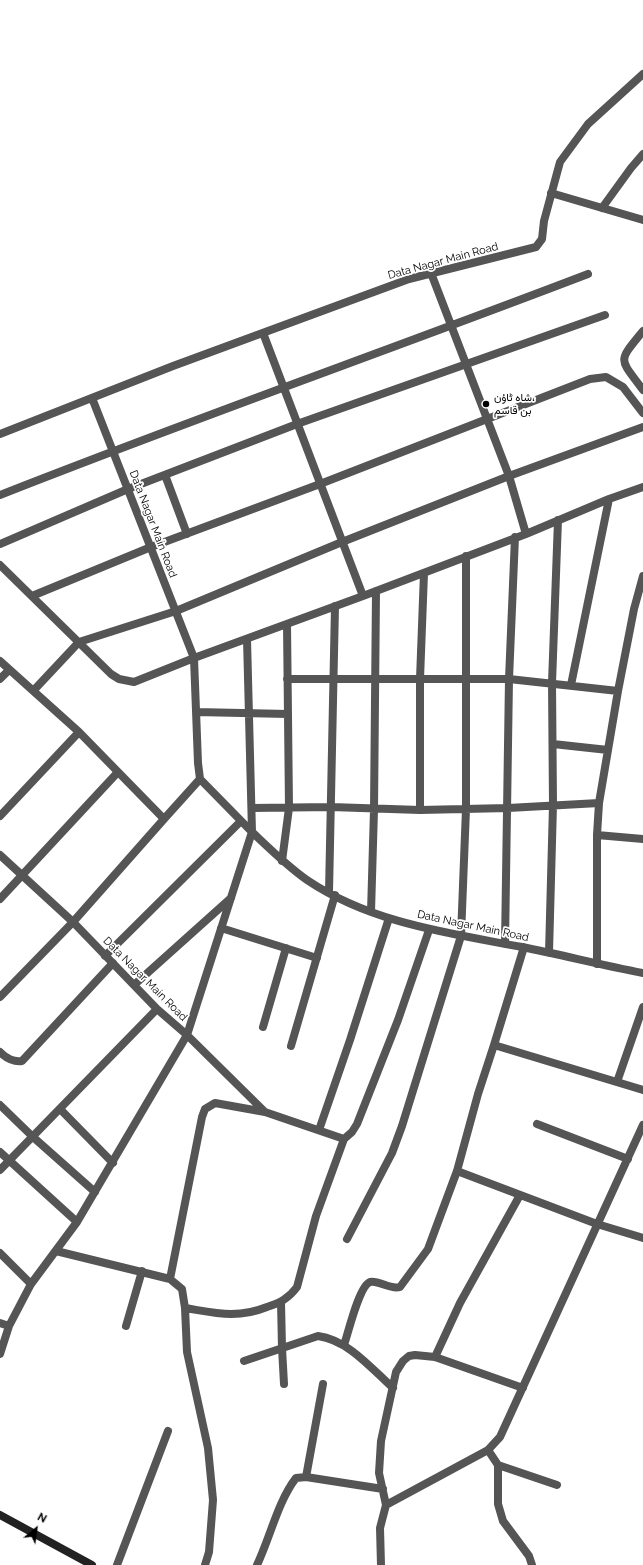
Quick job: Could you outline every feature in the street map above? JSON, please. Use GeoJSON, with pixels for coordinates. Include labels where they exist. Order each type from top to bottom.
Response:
{"type":"FeatureCollection","features":[{"type":"Feature","properties":{"kind":"street","name":"Data Nagar Main Road"},"geometry":{"type":"LineString","coordinates":[[0,434],[263,333],[409,279],[536,247],[542,239],[544,221],[560,162],[588,124],[643,74]]}},
{"type":"Feature","properties":{"kind":"street"},"geometry":{"type":"LineString","coordinates":[[602,208],[643,154]]}},
{"type":"Feature","properties":{"kind":"street"},"geometry":{"type":"LineString","coordinates":[[551,193],[643,220]]}},
{"type":"Feature","properties":{"kind":"street"},"geometry":{"type":"LineString","coordinates":[[431,274],[508,476],[526,534]]}},
{"type":"Feature","properties":{"kind":"street"},"geometry":{"type":"LineString","coordinates":[[0,495],[113,450],[451,327],[588,274]]}},
{"type":"Feature","properties":{"kind":"street"},"geometry":{"type":"LineString","coordinates":[[0,544],[128,489],[298,424],[605,315]]}},
{"type":"Feature","properties":{"kind":"street"},"geometry":{"type":"LineString","coordinates":[[643,331],[626,352],[623,359],[626,367],[643,390]]}},
{"type":"Feature","properties":{"kind":"street"},"geometry":{"type":"LineString","coordinates":[[263,333],[363,596]]}},
{"type":"Feature","properties":{"kind":"street"},"geometry":{"type":"LineString","coordinates":[[32,596],[151,547],[320,484],[590,379],[606,377],[623,387],[643,414]]}},
{"type":"Feature","properties":{"kind":"street","name":"Data Nagar Main Road"},"geometry":{"type":"LineString","coordinates":[[92,398],[194,658],[198,763],[200,779],[282,861],[307,880],[332,894],[371,912],[428,930],[524,947],[596,964],[643,973]]}},
{"type":"Feature","properties":{"kind":"street"},"geometry":{"type":"LineString","coordinates":[[34,690],[79,642],[176,611],[342,542],[508,476],[643,427]]}},
{"type":"Feature","properties":{"kind":"street"},"geometry":{"type":"LineString","coordinates":[[164,475],[187,534]]}},
{"type":"Feature","properties":{"kind":"street"},"geometry":{"type":"LineString","coordinates":[[0,565],[111,674],[119,680],[134,682],[194,658],[526,534],[609,499],[643,487]]}},
{"type":"Feature","properties":{"kind":"street"},"geometry":{"type":"LineString","coordinates":[[571,685],[609,499]]}},
{"type":"Feature","properties":{"kind":"street"},"geometry":{"type":"LineString","coordinates":[[549,953],[553,805],[552,683],[558,520]]}},
{"type":"Feature","properties":{"kind":"street"},"geometry":{"type":"LineString","coordinates":[[505,944],[509,679],[516,537]]}},
{"type":"Feature","properties":{"kind":"street"},"geometry":{"type":"LineString","coordinates":[[348,1238],[392,1153],[402,1126],[461,936],[466,809],[466,556]]}},
{"type":"Feature","properties":{"kind":"street"},"geometry":{"type":"LineString","coordinates":[[420,810],[420,679],[424,573]]}},
{"type":"Feature","properties":{"kind":"street"},"geometry":{"type":"LineString","coordinates":[[596,964],[597,835],[599,803],[618,691],[634,609],[643,576]]}},
{"type":"Feature","properties":{"kind":"street"},"geometry":{"type":"LineString","coordinates":[[371,912],[374,810],[376,591]]}},
{"type":"Feature","properties":{"kind":"street"},"geometry":{"type":"LineString","coordinates":[[291,1046],[317,958],[332,894],[331,807],[335,606]]}},
{"type":"Feature","properties":{"kind":"street"},"geometry":{"type":"LineString","coordinates":[[634,609],[643,611]]}},
{"type":"Feature","properties":{"kind":"street"},"geometry":{"type":"LineString","coordinates":[[282,861],[289,808],[287,624]]}},
{"type":"Feature","properties":{"kind":"street","name":"Data Nagar Main Road"},"geometry":{"type":"LineString","coordinates":[[0,855],[21,876],[73,922],[157,1009],[186,1035],[252,832],[247,639]]}},
{"type":"Feature","properties":{"kind":"street"},"geometry":{"type":"LineString","coordinates":[[0,661],[79,732],[164,819]]}},
{"type":"Feature","properties":{"kind":"street"},"geometry":{"type":"LineString","coordinates":[[0,679],[9,670]]}},
{"type":"Feature","properties":{"kind":"street"},"geometry":{"type":"LineString","coordinates":[[287,679],[509,679],[618,691]]}},
{"type":"Feature","properties":{"kind":"street"},"geometry":{"type":"LineString","coordinates":[[196,712],[288,714]]}},
{"type":"Feature","properties":{"kind":"street"},"geometry":{"type":"LineString","coordinates":[[0,816],[79,732]]}},
{"type":"Feature","properties":{"kind":"street"},"geometry":{"type":"LineString","coordinates":[[553,744],[608,750]]}},
{"type":"Feature","properties":{"kind":"street"},"geometry":{"type":"LineString","coordinates":[[0,899],[118,772]]}},
{"type":"Feature","properties":{"kind":"street"},"geometry":{"type":"LineString","coordinates":[[0,997],[73,922],[200,779]]}},
{"type":"Feature","properties":{"kind":"street"},"geometry":{"type":"LineString","coordinates":[[252,808],[331,807],[374,810],[420,810],[508,808],[599,803]]}},
{"type":"Feature","properties":{"kind":"street"},"geometry":{"type":"LineString","coordinates":[[105,956],[241,821]]}},
{"type":"Feature","properties":{"kind":"street"},"geometry":{"type":"LineString","coordinates":[[597,835],[643,839]]}},
{"type":"Feature","properties":{"kind":"street"},"geometry":{"type":"LineString","coordinates":[[134,985],[231,897]]}},
{"type":"Feature","properties":{"kind":"street"},"geometry":{"type":"LineString","coordinates":[[319,1130],[350,1040],[389,918]]}},
{"type":"Feature","properties":{"kind":"street"},"geometry":{"type":"LineString","coordinates":[[221,928],[317,958]]}},
{"type":"Feature","properties":{"kind":"street"},"geometry":{"type":"LineString","coordinates":[[185,1308],[233,1315],[246,1314],[281,1302],[291,1295],[297,1287],[316,1216],[344,1139],[352,1132],[357,1124],[398,1020],[428,930]]}},
{"type":"Feature","properties":{"kind":"street"},"geometry":{"type":"LineString","coordinates":[[344,1345],[358,1303],[366,1285],[369,1282],[374,1282],[395,1288],[400,1287],[428,1249],[457,1171],[478,1094],[524,947]]}},
{"type":"Feature","properties":{"kind":"street"},"geometry":{"type":"LineString","coordinates":[[263,1027],[286,948]]}},
{"type":"Feature","properties":{"kind":"street"},"geometry":{"type":"LineString","coordinates":[[0,1052],[15,1062],[22,1061],[113,963]]}},
{"type":"Feature","properties":{"kind":"street"},"geometry":{"type":"LineString","coordinates":[[617,1082],[643,1007]]}},
{"type":"Feature","properties":{"kind":"street"},"geometry":{"type":"LineString","coordinates":[[0,1170],[157,1009]]}},
{"type":"Feature","properties":{"kind":"street"},"geometry":{"type":"LineString","coordinates":[[0,1354],[9,1326],[31,1284],[77,1222],[96,1192],[186,1035],[265,1112]]}},
{"type":"Feature","properties":{"kind":"street"},"geometry":{"type":"LineString","coordinates":[[494,1045],[643,1090]]}},
{"type":"Feature","properties":{"kind":"street"},"geometry":{"type":"LineString","coordinates":[[170,1279],[202,1117],[205,1109],[215,1103],[265,1112],[344,1139]]}},
{"type":"Feature","properties":{"kind":"street"},"geometry":{"type":"LineString","coordinates":[[0,1105],[33,1137],[96,1192]]}},
{"type":"Feature","properties":{"kind":"street"},"geometry":{"type":"LineString","coordinates":[[60,1109],[113,1163]]}},
{"type":"Feature","properties":{"kind":"street"},"geometry":{"type":"LineString","coordinates":[[538,1124],[628,1159]]}},
{"type":"Feature","properties":{"kind":"street"},"geometry":{"type":"LineString","coordinates":[[386,1505],[488,1450],[500,1437],[643,1125]]}},
{"type":"Feature","properties":{"kind":"street"},"geometry":{"type":"LineString","coordinates":[[0,1152],[77,1222]]}},
{"type":"Feature","properties":{"kind":"street"},"geometry":{"type":"LineString","coordinates":[[457,1171],[597,1224],[643,1238]]}},
{"type":"Feature","properties":{"kind":"street"},"geometry":{"type":"LineString","coordinates":[[435,1357],[460,1303],[520,1195]]}},
{"type":"Feature","properties":{"kind":"street"},"geometry":{"type":"LineString","coordinates":[[56,1251],[170,1279],[182,1289],[185,1308],[187,1352],[208,1448],[213,1500],[209,1552],[205,1565]]}},
{"type":"Feature","properties":{"kind":"street"},"geometry":{"type":"LineString","coordinates":[[0,1253],[31,1284]]}},
{"type":"Feature","properties":{"kind":"street"},"geometry":{"type":"LineString","coordinates":[[126,1326],[142,1271]]}},
{"type":"Feature","properties":{"kind":"street"},"geometry":{"type":"LineString","coordinates":[[281,1302],[284,1384]]}},
{"type":"Feature","properties":{"kind":"street"},"geometry":{"type":"LineString","coordinates":[[0,1323],[9,1326]]}},
{"type":"Feature","properties":{"kind":"street"},"geometry":{"type":"LineString","coordinates":[[244,1361],[318,1336],[344,1345],[393,1388]]}},
{"type":"Feature","properties":{"kind":"street"},"geometry":{"type":"LineString","coordinates":[[381,1565],[380,1528],[386,1505],[379,1473],[381,1441],[396,1372],[404,1361],[409,1356],[415,1355],[435,1357],[523,1388]]}},
{"type":"Feature","properties":{"kind":"street"},"geometry":{"type":"LineString","coordinates":[[306,1477],[323,1384]]}},
{"type":"Feature","properties":{"kind":"street"},"geometry":{"type":"LineString","coordinates":[[117,1565],[168,1431]]}},
{"type":"Feature","properties":{"kind":"street"},"geometry":{"type":"LineString","coordinates":[[488,1450],[498,1465],[498,1504],[503,1521],[529,1556],[532,1565]]}},
{"type":"Feature","properties":{"kind":"street"},"geometry":{"type":"LineString","coordinates":[[498,1465],[556,1485]]}},
{"type":"Feature","properties":{"kind":"street"},"geometry":{"type":"LineString","coordinates":[[257,1565],[266,1546],[277,1515],[296,1478],[301,1476],[383,1489]]}},
{"type":"Feature","properties":{"kind":"street"},"geometry":{"type":"LineString","coordinates":[[0,1515],[92,1565]]}},
{"type":"Feature","properties":{"kind":"place","name":"شاہ ٹاؤن، بن قاسم"},"geometry":{"type":"Point","coordinates":[486,404]}}]}
